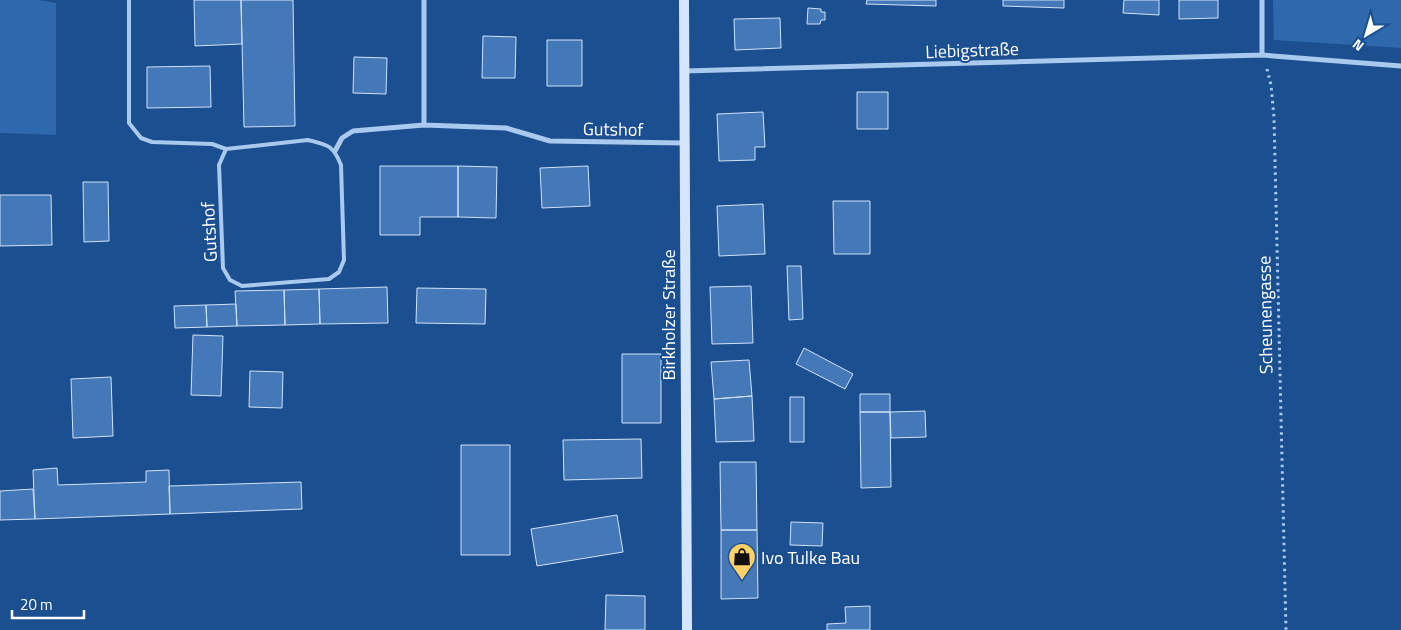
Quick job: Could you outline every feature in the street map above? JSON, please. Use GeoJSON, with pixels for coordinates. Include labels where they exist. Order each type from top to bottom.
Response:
{"type":"FeatureCollection","features":[{"type":"Feature","properties":{"kind":"main road","name":"Birkholzer Straße"},"geometry":{"type":"LineString","coordinates":[[684,0],[687,630]]}},
{"type":"Feature","properties":{"kind":"street"},"geometry":{"type":"LineString","coordinates":[[424,0],[424,125]]}},
{"type":"Feature","properties":{"kind":"street"},"geometry":{"type":"LineString","coordinates":[[1262,0],[1262,56]]}},
{"type":"Feature","properties":{"kind":"street","name":"Liebigstraße"},"geometry":{"type":"LineString","coordinates":[[683,72],[1262,56],[1401,66]]}},
{"type":"Feature","properties":{"kind":"street","name":"Gutshof"},"geometry":{"type":"LineString","coordinates":[[335,151],[342,138],[353,131],[424,125],[506,128],[550,141],[684,143]]}},
{"type":"Feature","properties":{"kind":"lane"},"geometry":{"type":"LineString","coordinates":[[129,0],[129,123],[141,138],[152,142],[212,144],[226,149],[308,140],[323,144],[335,151]]}},
{"type":"Feature","properties":{"kind":"lane","name":"Gutshof"},"geometry":{"type":"LineString","coordinates":[[226,149],[219,164],[223,268],[230,280],[242,286],[329,278],[339,272],[344,260],[341,165],[335,151]]}},
{"type":"Feature","properties":{"kind":"path","name":"Scheunengasse"},"geometry":{"type":"LineString","coordinates":[[1262,56],[1271,85],[1274,116],[1286,630]]}},
{"type":"Feature","properties":{"kind":"shaded area"},"geometry":{"type":"Polygon","coordinates":[[[0,0],[38,0],[56,3],[56,135],[0,133],[0,0]]]}},
{"type":"Feature","properties":{"kind":"shaded area"},"geometry":{"type":"Polygon","coordinates":[[[1273,0],[1401,0],[1401,48],[1274,40],[1273,0]]]}},
{"type":"Feature","properties":{"kind":"building"},"geometry":{"type":"Polygon","coordinates":[[[194,0],[241,0],[242,44],[195,46],[194,0]]]}},
{"type":"Feature","properties":{"kind":"building"},"geometry":{"type":"Polygon","coordinates":[[[241,0],[293,0],[295,126],[244,127],[241,0]]]}},
{"type":"Feature","properties":{"kind":"building"},"geometry":{"type":"Polygon","coordinates":[[[867,0],[936,0],[936,6],[866,4],[867,0]]]}},
{"type":"Feature","properties":{"kind":"building"},"geometry":{"type":"Polygon","coordinates":[[[1003,0],[1064,0],[1064,8],[1003,6],[1003,0]]]}},
{"type":"Feature","properties":{"kind":"building"},"geometry":{"type":"Polygon","coordinates":[[[1124,0],[1159,0],[1159,15],[1123,13],[1124,0]]]}},
{"type":"Feature","properties":{"kind":"building"},"geometry":{"type":"Polygon","coordinates":[[[1179,0],[1218,0],[1218,18],[1179,19],[1179,0]]]}},
{"type":"Feature","properties":{"kind":"building"},"geometry":{"type":"Polygon","coordinates":[[[808,8],[821,9],[821,12],[825,12],[825,20],[821,20],[820,24],[807,24],[808,8]]]}},
{"type":"Feature","properties":{"kind":"building"},"geometry":{"type":"Polygon","coordinates":[[[780,18],[781,48],[735,50],[734,19],[780,18]]]}},
{"type":"Feature","properties":{"kind":"building"},"geometry":{"type":"Polygon","coordinates":[[[483,36],[516,37],[515,78],[482,78],[483,36]]]}},
{"type":"Feature","properties":{"kind":"building"},"geometry":{"type":"Polygon","coordinates":[[[547,40],[582,40],[582,86],[547,86],[547,40]]]}},
{"type":"Feature","properties":{"kind":"building"},"geometry":{"type":"Polygon","coordinates":[[[354,57],[387,58],[386,94],[353,93],[354,57]]]}},
{"type":"Feature","properties":{"kind":"building"},"geometry":{"type":"Polygon","coordinates":[[[210,66],[211,107],[147,108],[147,67],[210,66]]]}},
{"type":"Feature","properties":{"kind":"building"},"geometry":{"type":"Polygon","coordinates":[[[857,92],[888,92],[888,129],[857,129],[857,92]]]}},
{"type":"Feature","properties":{"kind":"building"},"geometry":{"type":"Polygon","coordinates":[[[763,112],[765,147],[755,147],[755,160],[719,161],[717,114],[763,112]]]}},
{"type":"Feature","properties":{"kind":"building"},"geometry":{"type":"Polygon","coordinates":[[[380,166],[458,166],[458,217],[420,217],[420,235],[380,235],[380,166]]]}},
{"type":"Feature","properties":{"kind":"building"},"geometry":{"type":"Polygon","coordinates":[[[458,166],[497,167],[496,218],[458,217],[458,166]]]}},
{"type":"Feature","properties":{"kind":"building"},"geometry":{"type":"Polygon","coordinates":[[[588,166],[590,206],[542,208],[540,168],[588,166]]]}},
{"type":"Feature","properties":{"kind":"building"},"geometry":{"type":"Polygon","coordinates":[[[83,182],[108,182],[109,241],[84,242],[83,182]]]}},
{"type":"Feature","properties":{"kind":"building"},"geometry":{"type":"Polygon","coordinates":[[[0,195],[51,195],[52,245],[0,246],[0,195]]]}},
{"type":"Feature","properties":{"kind":"building"},"geometry":{"type":"Polygon","coordinates":[[[833,201],[870,201],[870,254],[834,254],[833,201]]]}},
{"type":"Feature","properties":{"kind":"building"},"geometry":{"type":"Polygon","coordinates":[[[763,204],[765,254],[719,256],[717,206],[763,204]]]}},
{"type":"Feature","properties":{"kind":"building"},"geometry":{"type":"Polygon","coordinates":[[[787,266],[801,266],[803,319],[789,320],[787,266]]]}},
{"type":"Feature","properties":{"kind":"building"},"geometry":{"type":"Polygon","coordinates":[[[751,286],[753,343],[712,344],[710,287],[751,286]]]}},
{"type":"Feature","properties":{"kind":"building"},"geometry":{"type":"Polygon","coordinates":[[[387,287],[388,323],[320,324],[319,289],[387,287]]]}},
{"type":"Feature","properties":{"kind":"building"},"geometry":{"type":"Polygon","coordinates":[[[417,288],[486,289],[485,324],[416,323],[417,288]]]}},
{"type":"Feature","properties":{"kind":"building"},"geometry":{"type":"Polygon","coordinates":[[[319,289],[320,324],[285,325],[284,290],[319,289]]]}},
{"type":"Feature","properties":{"kind":"building"},"geometry":{"type":"Polygon","coordinates":[[[284,290],[285,325],[237,326],[235,291],[284,290]]]}},
{"type":"Feature","properties":{"kind":"building"},"geometry":{"type":"Polygon","coordinates":[[[236,304],[237,326],[207,327],[206,305],[236,304]]]}},
{"type":"Feature","properties":{"kind":"building"},"geometry":{"type":"Polygon","coordinates":[[[206,305],[207,327],[175,328],[174,306],[206,305]]]}},
{"type":"Feature","properties":{"kind":"building"},"geometry":{"type":"Polygon","coordinates":[[[193,335],[223,336],[221,396],[191,395],[193,335]]]}},
{"type":"Feature","properties":{"kind":"building"},"geometry":{"type":"Polygon","coordinates":[[[804,348],[853,374],[845,389],[796,364],[804,348]]]}},
{"type":"Feature","properties":{"kind":"building"},"geometry":{"type":"Polygon","coordinates":[[[622,354],[661,354],[661,423],[622,423],[622,354]]]}},
{"type":"Feature","properties":{"kind":"building"},"geometry":{"type":"Polygon","coordinates":[[[749,360],[752,396],[714,399],[711,362],[749,360]]]}},
{"type":"Feature","properties":{"kind":"building"},"geometry":{"type":"Polygon","coordinates":[[[250,371],[283,372],[282,408],[249,407],[250,371]]]}},
{"type":"Feature","properties":{"kind":"building"},"geometry":{"type":"Polygon","coordinates":[[[111,377],[113,436],[73,438],[71,379],[111,377]]]}},
{"type":"Feature","properties":{"kind":"building"},"geometry":{"type":"Polygon","coordinates":[[[860,394],[890,394],[890,412],[860,412],[860,394]]]}},
{"type":"Feature","properties":{"kind":"building"},"geometry":{"type":"Polygon","coordinates":[[[752,396],[754,441],[716,442],[714,399],[752,396]]]}},
{"type":"Feature","properties":{"kind":"building"},"geometry":{"type":"Polygon","coordinates":[[[790,397],[804,397],[804,442],[790,442],[790,397]]]}},
{"type":"Feature","properties":{"kind":"building"},"geometry":{"type":"Polygon","coordinates":[[[925,411],[926,437],[891,438],[890,412],[925,411]]]}},
{"type":"Feature","properties":{"kind":"building"},"geometry":{"type":"Polygon","coordinates":[[[860,412],[890,412],[891,487],[861,488],[860,412]]]}},
{"type":"Feature","properties":{"kind":"building"},"geometry":{"type":"Polygon","coordinates":[[[641,439],[642,478],[564,480],[563,440],[641,439]]]}},
{"type":"Feature","properties":{"kind":"building"},"geometry":{"type":"Polygon","coordinates":[[[461,445],[510,445],[510,555],[461,555],[461,445]]]}},
{"type":"Feature","properties":{"kind":"building"},"geometry":{"type":"Polygon","coordinates":[[[720,462],[756,462],[757,530],[721,530],[720,462]]]}},
{"type":"Feature","properties":{"kind":"building"},"geometry":{"type":"Polygon","coordinates":[[[57,468],[58,485],[146,482],[146,471],[169,470],[170,514],[35,519],[33,470],[57,468]]]}},
{"type":"Feature","properties":{"kind":"building"},"geometry":{"type":"Polygon","coordinates":[[[301,482],[302,509],[170,514],[169,486],[301,482]]]}},
{"type":"Feature","properties":{"kind":"building"},"geometry":{"type":"Polygon","coordinates":[[[33,489],[35,519],[0,520],[0,491],[33,489]]]}},
{"type":"Feature","properties":{"kind":"building"},"geometry":{"type":"Polygon","coordinates":[[[617,515],[623,552],[537,566],[531,529],[617,515]]]}},
{"type":"Feature","properties":{"kind":"building"},"geometry":{"type":"Polygon","coordinates":[[[791,522],[823,523],[822,546],[790,545],[791,522]]]}},
{"type":"Feature","properties":{"kind":"building"},"geometry":{"type":"Polygon","coordinates":[[[721,530],[757,530],[758,598],[721,599],[721,530]]]}},
{"type":"Feature","properties":{"kind":"building"},"geometry":{"type":"Polygon","coordinates":[[[606,595],[645,596],[645,630],[605,630],[606,595]]]}},
{"type":"Feature","properties":{"kind":"building"},"geometry":{"type":"Polygon","coordinates":[[[870,606],[870,630],[827,630],[827,624],[846,623],[845,607],[870,606]]]}},
{"type":"Feature","properties":{"kind":"place","name":"Ivo Tulke Bau"},"geometry":{"type":"Point","coordinates":[742,581]}}]}
